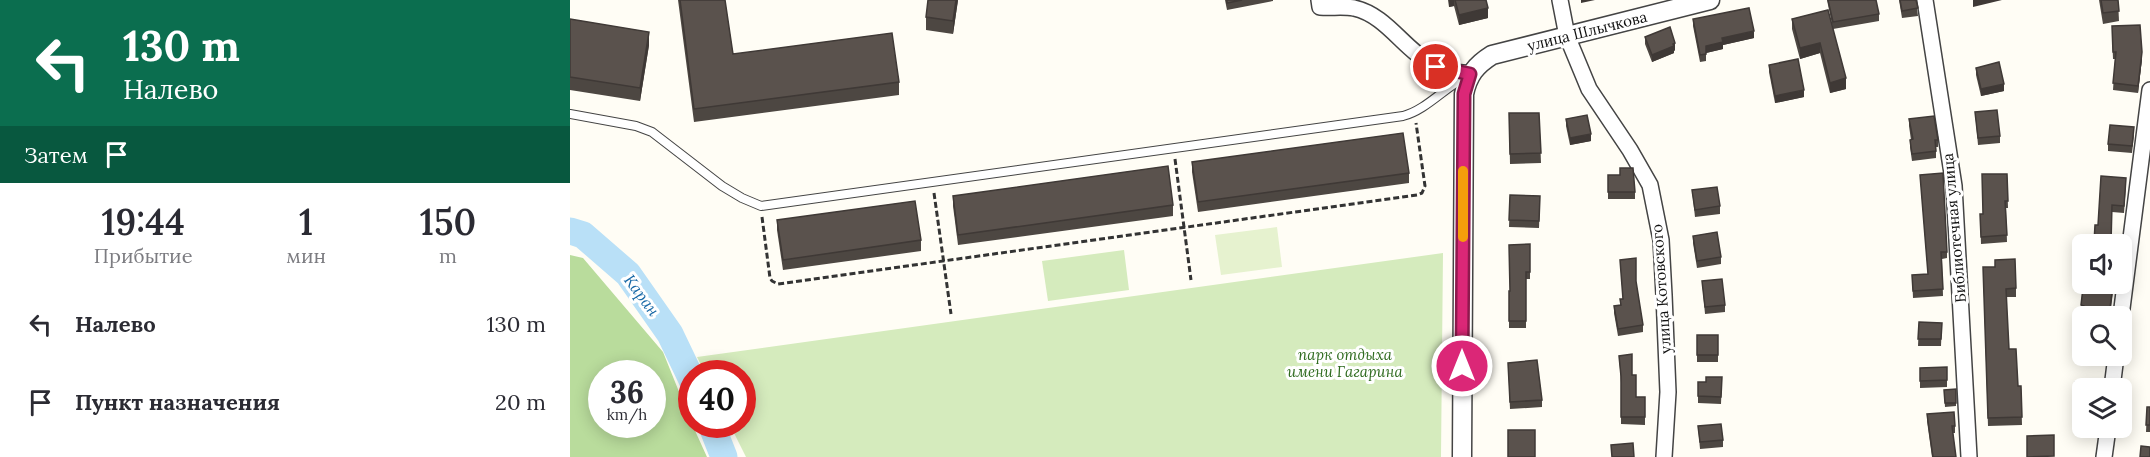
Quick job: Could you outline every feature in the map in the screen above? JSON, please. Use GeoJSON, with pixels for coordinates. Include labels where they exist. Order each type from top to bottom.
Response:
{"type":"FeatureCollection","features":[{"type":"Feature","properties":{"kind":"street"},"geometry":{"type":"LineString","coordinates":[[1319,0],[1320,7],[1354,8],[1370,15],[1392,29],[1427,62],[1442,69],[1470,74],[1464,94],[1462,457]]}},
{"type":"Feature","properties":{"kind":"street","name":"улица Котовского"},"geometry":{"type":"LineString","coordinates":[[1560,0],[1567,36],[1589,89],[1630,150],[1650,185],[1661,240],[1664,295],[1668,392],[1664,457]]}},
{"type":"Feature","properties":{"kind":"street","name":"улица Шлычкова"},"geometry":{"type":"LineString","coordinates":[[1470,74],[1482,61],[1492,55],[1710,0]]}},
{"type":"Feature","properties":{"kind":"street","name":"Библиотечная улица"},"geometry":{"type":"LineString","coordinates":[[1925,0],[1954,186],[1969,457]]}},
{"type":"Feature","properties":{"kind":"street"},"geometry":{"type":"LineString","coordinates":[[2122,306],[2150,90]]}},
{"type":"Feature","properties":{"kind":"street"},"geometry":{"type":"LineString","coordinates":[[2104,457],[2107,438]]}},
{"type":"Feature","properties":{"kind":"lane"},"geometry":{"type":"LineString","coordinates":[[570,114],[636,126],[652,132],[722,186],[760,206],[1403,116],[1415,112],[1448,87],[1470,74]]}},
{"type":"Feature","properties":{"kind":"path"},"geometry":{"type":"LineString","coordinates":[[760,206],[770,278],[775,284],[1422,194],[1425,186],[1415,112]]}},
{"type":"Feature","properties":{"kind":"path"},"geometry":{"type":"LineString","coordinates":[[1173,148],[1191,280]]}},
{"type":"Feature","properties":{"kind":"path"},"geometry":{"type":"LineString","coordinates":[[933,182],[951,314]]}},
{"type":"Feature","properties":{"kind":"green space"},"geometry":{"type":"Polygon","coordinates":[[[1277,227],[1282,267],[1221,275],[1215,235],[1277,227]]]}},
{"type":"Feature","properties":{"kind":"green space"},"geometry":{"type":"Polygon","coordinates":[[[1124,250],[1129,290],[1048,301],[1042,261],[1124,250]]]}},
{"type":"Feature","properties":{"kind":"green space","name":"парк отдыха имени Гагарина"},"geometry":{"type":"Polygon","coordinates":[[[1443,253],[1441,457],[746,457],[736,438],[756,438],[756,360],[698,360],[697,357],[1443,253]]]}},
{"type":"Feature","properties":{"kind":"green space"},"geometry":{"type":"Polygon","coordinates":[[[570,255],[583,258],[663,352],[678,389],[678,438],[698,438],[707,457],[570,457],[570,255]]]}},
{"type":"Feature","properties":{"kind":"building"},"geometry":{"type":"Polygon","coordinates":[[[680,0],[725,0],[733,54],[892,33],[899,82],[694,109],[680,0]]]}},
{"type":"Feature","properties":{"kind":"building"},"geometry":{"type":"Polygon","coordinates":[[[928,0],[956,0],[953,21],[926,17],[928,0]]]}},
{"type":"Feature","properties":{"kind":"building"},"geometry":{"type":"Polygon","coordinates":[[[1455,0],[1486,0],[1488,8],[1459,15],[1455,0]]]}},
{"type":"Feature","properties":{"kind":"building"},"geometry":{"type":"Polygon","coordinates":[[[1828,0],[1876,0],[1879,14],[1833,22],[1828,0]]]}},
{"type":"Feature","properties":{"kind":"building"},"geometry":{"type":"Polygon","coordinates":[[[1900,0],[1916,0],[1918,8],[1902,11],[1900,0]]]}},
{"type":"Feature","properties":{"kind":"building"},"geometry":{"type":"Polygon","coordinates":[[[2101,0],[2118,0],[2119,11],[2103,13],[2101,0]]]}},
{"type":"Feature","properties":{"kind":"building"},"geometry":{"type":"Polygon","coordinates":[[[1749,8],[1754,31],[1722,38],[1723,42],[1706,46],[1706,54],[1700,55],[1693,19],[1749,8]]]}},
{"type":"Feature","properties":{"kind":"building"},"geometry":{"type":"Polygon","coordinates":[[[1828,10],[1846,78],[1830,83],[1820,43],[1800,48],[1792,19],[1828,10]]]}},
{"type":"Feature","properties":{"kind":"building"},"geometry":{"type":"Polygon","coordinates":[[[570,19],[649,32],[640,88],[570,77],[570,19]]]}},
{"type":"Feature","properties":{"kind":"building"},"geometry":{"type":"Polygon","coordinates":[[[2140,25],[2142,52],[2138,86],[2113,83],[2116,52],[2113,52],[2112,26],[2140,25]]]}},
{"type":"Feature","properties":{"kind":"building"},"geometry":{"type":"Polygon","coordinates":[[[1670,27],[1674,46],[1652,55],[1645,37],[1670,27]]]}},
{"type":"Feature","properties":{"kind":"building"},"geometry":{"type":"Polygon","coordinates":[[[1798,59],[1804,90],[1775,96],[1769,65],[1798,59]]]}},
{"type":"Feature","properties":{"kind":"building"},"geometry":{"type":"Polygon","coordinates":[[[1999,62],[2004,84],[1981,89],[1976,68],[1999,62]]]}},
{"type":"Feature","properties":{"kind":"building"},"geometry":{"type":"Polygon","coordinates":[[[1997,110],[2000,136],[1978,138],[1975,112],[1997,110]]]}},
{"type":"Feature","properties":{"kind":"building"},"geometry":{"type":"Polygon","coordinates":[[[1509,113],[1539,113],[1541,153],[1510,154],[1509,113]]]}},
{"type":"Feature","properties":{"kind":"building"},"geometry":{"type":"Polygon","coordinates":[[[1587,115],[1591,134],[1570,138],[1566,119],[1587,115]]]}},
{"type":"Feature","properties":{"kind":"building"},"geometry":{"type":"Polygon","coordinates":[[[1934,116],[1938,140],[1935,140],[1936,151],[1912,154],[1910,140],[1913,139],[1909,119],[1934,116]]]}},
{"type":"Feature","properties":{"kind":"building"},"geometry":{"type":"Polygon","coordinates":[[[2110,125],[2134,127],[2132,146],[2108,144],[2110,125]]]}},
{"type":"Feature","properties":{"kind":"building"},"geometry":{"type":"Polygon","coordinates":[[[1403,133],[1409,173],[1198,202],[1192,162],[1403,133]]]}},
{"type":"Feature","properties":{"kind":"building"},"geometry":{"type":"Polygon","coordinates":[[[1168,166],[1173,205],[958,235],[953,196],[1168,166]]]}},
{"type":"Feature","properties":{"kind":"building"},"geometry":{"type":"Polygon","coordinates":[[[1620,168],[1633,168],[1635,192],[1608,192],[1608,175],[1620,175],[1620,168]]]}},
{"type":"Feature","properties":{"kind":"building"},"geometry":{"type":"Polygon","coordinates":[[[1943,173],[1947,252],[1941,252],[1943,289],[1913,291],[1912,275],[1928,274],[1920,175],[1943,173]]]}},
{"type":"Feature","properties":{"kind":"building"},"geometry":{"type":"Polygon","coordinates":[[[1982,174],[2007,174],[2008,201],[2005,201],[2007,235],[1981,237],[1982,174]]]}},
{"type":"Feature","properties":{"kind":"building"},"geometry":{"type":"Polygon","coordinates":[[[2101,176],[2126,178],[2124,206],[2112,205],[2111,234],[2094,234],[2095,225],[2098,225],[2101,176]]]}},
{"type":"Feature","properties":{"kind":"building"},"geometry":{"type":"Polygon","coordinates":[[[1717,187],[1720,206],[1695,210],[1692,190],[1717,187]]]}},
{"type":"Feature","properties":{"kind":"building"},"geometry":{"type":"Polygon","coordinates":[[[1510,195],[1540,196],[1539,221],[1509,220],[1510,195]]]}},
{"type":"Feature","properties":{"kind":"building"},"geometry":{"type":"Polygon","coordinates":[[[915,201],[921,240],[783,260],[777,220],[915,201]]]}},
{"type":"Feature","properties":{"kind":"building"},"geometry":{"type":"Polygon","coordinates":[[[1717,232],[1721,257],[1697,261],[1693,236],[1717,232]]]}},
{"type":"Feature","properties":{"kind":"building"},"geometry":{"type":"Polygon","coordinates":[[[1530,244],[1530,272],[1526,272],[1526,321],[1509,321],[1509,245],[1530,244]]]}},
{"type":"Feature","properties":{"kind":"building"},"geometry":{"type":"Polygon","coordinates":[[[1636,258],[1636,281],[1643,325],[1618,329],[1614,306],[1621,305],[1620,299],[1623,299],[1620,260],[1636,258]]]}},
{"type":"Feature","properties":{"kind":"building"},"geometry":{"type":"Polygon","coordinates":[[[2015,259],[2016,288],[2006,289],[2009,349],[2016,349],[2022,417],[1988,418],[1983,267],[1995,267],[1995,260],[2015,259]]]}},
{"type":"Feature","properties":{"kind":"building"},"geometry":{"type":"Polygon","coordinates":[[[1722,279],[1725,305],[1705,307],[1702,281],[1722,279]]]}},
{"type":"Feature","properties":{"kind":"building"},"geometry":{"type":"Polygon","coordinates":[[[2082,294],[2112,294],[2110,306],[2081,305],[2082,294]]]}},
{"type":"Feature","properties":{"kind":"building"},"geometry":{"type":"Polygon","coordinates":[[[1919,322],[1942,323],[1941,339],[1918,339],[1919,322]]]}},
{"type":"Feature","properties":{"kind":"building"},"geometry":{"type":"Polygon","coordinates":[[[1697,335],[1718,335],[1718,355],[1697,355],[1697,335]]]}},
{"type":"Feature","properties":{"kind":"building"},"geometry":{"type":"Polygon","coordinates":[[[1632,354],[1632,375],[1636,375],[1636,397],[1645,397],[1645,417],[1621,417],[1619,356],[1632,354]]]}},
{"type":"Feature","properties":{"kind":"building"},"geometry":{"type":"Polygon","coordinates":[[[1537,360],[1542,400],[1510,402],[1508,363],[1537,360]]]}},
{"type":"Feature","properties":{"kind":"building"},"geometry":{"type":"Polygon","coordinates":[[[1947,367],[1947,380],[1920,381],[1920,368],[1947,367]]]}},
{"type":"Feature","properties":{"kind":"building"},"geometry":{"type":"Polygon","coordinates":[[[1706,377],[1722,377],[1721,397],[1698,396],[1698,382],[1706,382],[1706,377]]]}},
{"type":"Feature","properties":{"kind":"building"},"geometry":{"type":"Polygon","coordinates":[[[1956,389],[1956,403],[1945,403],[1944,390],[1956,389]]]}},
{"type":"Feature","properties":{"kind":"building"},"geometry":{"type":"Polygon","coordinates":[[[2147,407],[2150,407],[2150,425],[2146,425],[2147,407]]]}},
{"type":"Feature","properties":{"kind":"building"},"geometry":{"type":"Polygon","coordinates":[[[1954,412],[1955,426],[1952,426],[1956,457],[1933,457],[1927,414],[1954,412]]]}},
{"type":"Feature","properties":{"kind":"building"},"geometry":{"type":"Polygon","coordinates":[[[1721,424],[1723,440],[1700,442],[1698,426],[1721,424]]]}},
{"type":"Feature","properties":{"kind":"building"},"geometry":{"type":"Polygon","coordinates":[[[1508,430],[1535,430],[1535,457],[1508,457],[1508,430]]]}},
{"type":"Feature","properties":{"kind":"building"},"geometry":{"type":"Polygon","coordinates":[[[2054,435],[2054,456],[2027,457],[2027,436],[2054,435]]]}},
{"type":"Feature","properties":{"kind":"building"},"geometry":{"type":"Polygon","coordinates":[[[1633,443],[1634,457],[1612,457],[1611,445],[1633,443]]]}},
{"type":"Feature","properties":{"kind":"building"},"geometry":{"type":"Polygon","coordinates":[[[2141,446],[2150,447],[2150,457],[2140,457],[2141,446]]]}},
{"type":"Feature","properties":{"kind":"waterway","name":"Каран"},"geometry":{"type":"LineString","coordinates":[[570,231],[583,235],[628,274],[670,334],[682,360]]}},
{"type":"Feature","properties":{"kind":"waterway","name":"Каран"},"geometry":{"type":"LineString","coordinates":[[717,438],[724,457]]}},
{"type":"Feature","properties":{"kind":"slow traffic"},"geometry":{"type":"LineString","coordinates":[[1463,171],[1463,237]]}},
{"type":"Feature","properties":{"kind":"route"},"geometry":{"type":"LineString","coordinates":[[1436,67],[1470,74],[1464,94],[1462,366]]}}]}
